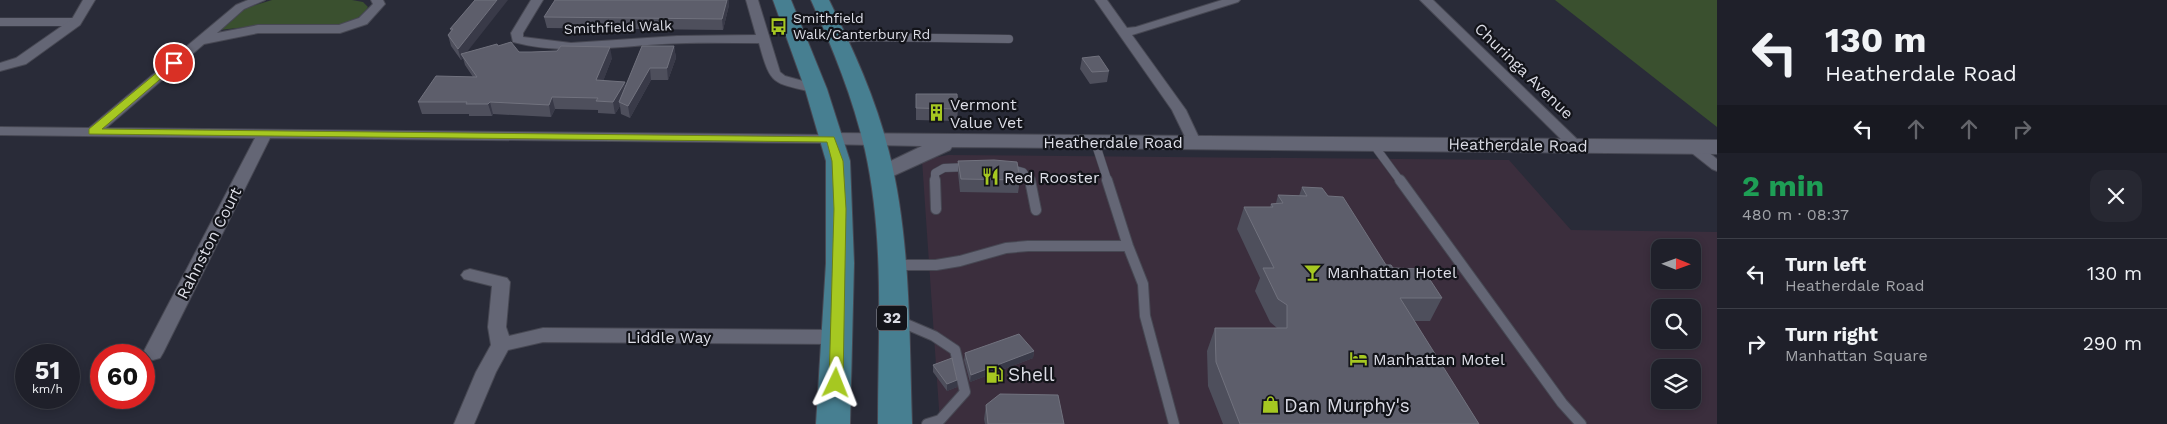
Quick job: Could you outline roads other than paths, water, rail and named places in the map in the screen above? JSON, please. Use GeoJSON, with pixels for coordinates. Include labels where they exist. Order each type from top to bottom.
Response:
{"type":"FeatureCollection","features":[{"type":"Feature","properties":{"kind":"main road"},"geometry":{"type":"LineString","coordinates":[[782,0],[816,89],[838,161],[840,209],[838,337],[833,424]]}},
{"type":"Feature","properties":{"kind":"main road","name":"32"},"geometry":{"type":"LineString","coordinates":[[820,0],[849,61],[874,140],[882,174],[891,265],[895,424]]}},
{"type":"Feature","properties":{"kind":"main road","name":"Heatherdale Road"},"geometry":{"type":"LineString","coordinates":[[831,139],[1717,147]]}},
{"type":"Feature","properties":{"kind":"main road"},"geometry":{"type":"LineString","coordinates":[[882,174],[912,158],[953,141]]}},
{"type":"Feature","properties":{"kind":"street"},"geometry":{"type":"LineString","coordinates":[[0,67],[21,61],[76,22],[83,14],[84,7],[89,0]]}},
{"type":"Feature","properties":{"kind":"street"},"geometry":{"type":"LineString","coordinates":[[92,132],[240,7],[258,0]]}},
{"type":"Feature","properties":{"kind":"street"},"geometry":{"type":"LineString","coordinates":[[201,41],[234,32],[258,29],[340,29],[363,21],[379,4],[377,0]]}},
{"type":"Feature","properties":{"kind":"street","name":"Smithfield Walk"},"geometry":{"type":"LineString","coordinates":[[537,0],[516,32],[517,39],[530,44],[596,45],[666,40],[765,39]]}},
{"type":"Feature","properties":{"kind":"street"},"geometry":{"type":"LineString","coordinates":[[752,0],[774,73],[780,79],[816,89]]}},
{"type":"Feature","properties":{"kind":"street"},"geometry":{"type":"LineString","coordinates":[[1101,0],[1179,110],[1194,142]]}},
{"type":"Feature","properties":{"kind":"street"},"geometry":{"type":"LineString","coordinates":[[1124,32],[1137,31],[1234,0]]}},
{"type":"Feature","properties":{"kind":"street","name":"Churinga Avenue"},"geometry":{"type":"LineString","coordinates":[[1426,0],[1576,146]]}},
{"type":"Feature","properties":{"kind":"street","name":"Heatherdale Road"},"geometry":{"type":"LineString","coordinates":[[1,132],[831,139]]}},
{"type":"Feature","properties":{"kind":"street","name":"Rahnston Court"},"geometry":{"type":"LineString","coordinates":[[155,349],[265,133]]}},
{"type":"Feature","properties":{"kind":"street"},"geometry":{"type":"LineString","coordinates":[[1693,147],[1717,166]]}},
{"type":"Feature","properties":{"kind":"street"},"geometry":{"type":"LineString","coordinates":[[464,424],[486,372],[501,345],[497,327],[501,282],[470,275]]}},
{"type":"Feature","properties":{"kind":"street","name":"Liddle Way"},"geometry":{"type":"LineString","coordinates":[[501,345],[543,335],[838,337]]}},
{"type":"Feature","properties":{"kind":"lane"},"geometry":{"type":"LineString","coordinates":[[0,22],[76,22]]}},
{"type":"Feature","properties":{"kind":"lane"},"geometry":{"type":"LineString","coordinates":[[838,39],[864,37],[1009,39]]}},
{"type":"Feature","properties":{"kind":"lane"},"geometry":{"type":"LineString","coordinates":[[1095,142],[1128,246],[1143,284],[1145,316],[1174,424]]}},
{"type":"Feature","properties":{"kind":"lane"},"geometry":{"type":"LineString","coordinates":[[1373,144],[1465,272],[1562,402],[1581,424]]}},
{"type":"Feature","properties":{"kind":"lane"},"geometry":{"type":"LineString","coordinates":[[936,209],[936,173],[951,167],[977,168]]}},
{"type":"Feature","properties":{"kind":"lane"},"geometry":{"type":"LineString","coordinates":[[995,168],[1015,168],[1026,171],[1036,210]]}},
{"type":"Feature","properties":{"kind":"lane"},"geometry":{"type":"LineString","coordinates":[[891,265],[936,264],[960,261],[1006,248],[1028,246],[1128,246]]}},
{"type":"Feature","properties":{"kind":"lane"},"geometry":{"type":"LineString","coordinates":[[892,317],[934,336],[956,350],[965,392],[940,420],[927,424]]}},
{"type":"Feature","properties":{"kind":"place","name":"Smithfield Walk/Canterbury Rd"},"geometry":{"type":"Point","coordinates":[779,26]}},
{"type":"Feature","properties":{"kind":"place","name":"Vermont Value Vet"},"geometry":{"type":"Point","coordinates":[936,113]}},
{"type":"Feature","properties":{"kind":"place","name":"Red Rooster"},"geometry":{"type":"Point","coordinates":[990,177]}},
{"type":"Feature","properties":{"kind":"place","name":"Manhattan Hotel"},"geometry":{"type":"Point","coordinates":[1313,272]}},
{"type":"Feature","properties":{"kind":"place","name":"Manhattan Motel"},"geometry":{"type":"Point","coordinates":[1359,359]}},
{"type":"Feature","properties":{"kind":"place","name":"Shell"},"geometry":{"type":"Point","coordinates":[994,374]}},
{"type":"Feature","properties":{"kind":"place","name":"Dan Murphy's"},"geometry":{"type":"Point","coordinates":[1270,405]}}]}
